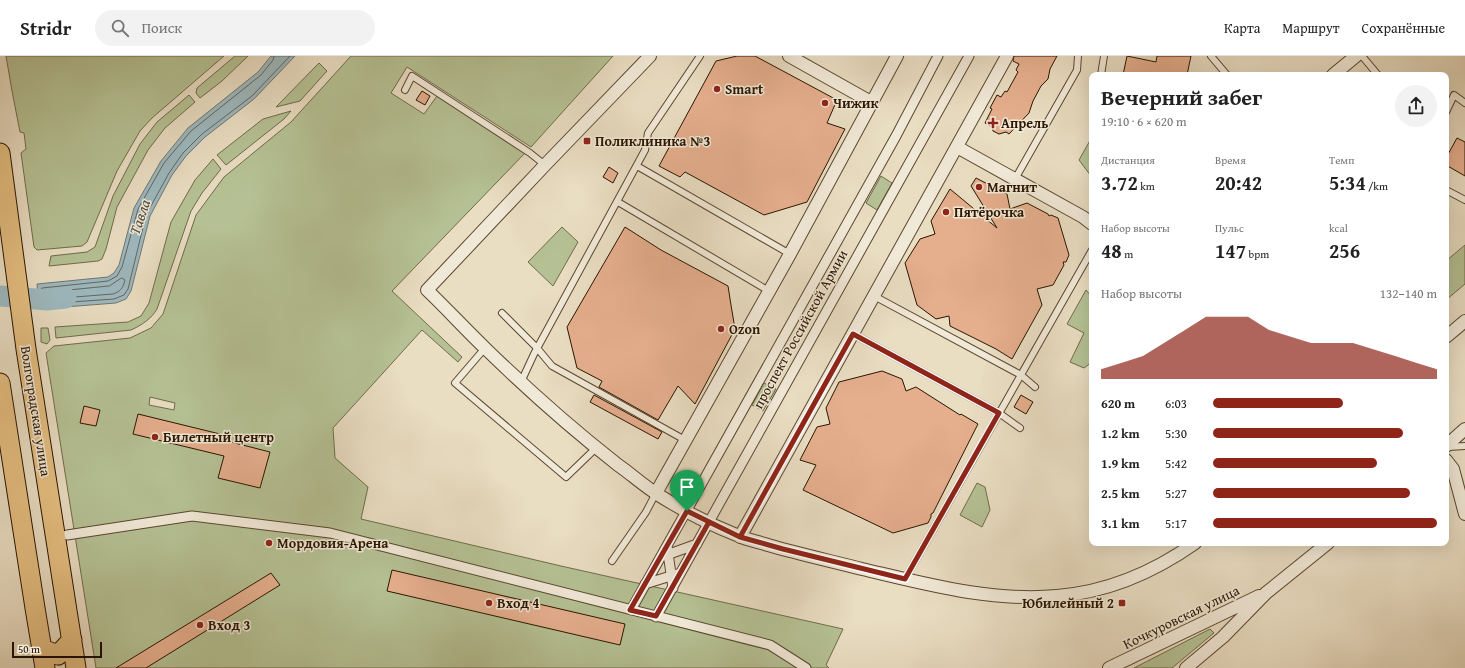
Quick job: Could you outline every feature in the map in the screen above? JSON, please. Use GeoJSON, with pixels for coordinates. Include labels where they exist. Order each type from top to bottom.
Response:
{"type":"FeatureCollection","features":[{"type":"Feature","properties":{"kind":"main road","name":"Волгоградская улица"},"geometry":{"type":"LineString","coordinates":[[0,153],[26,349],[76,668]]}},
{"type":"Feature","properties":{"kind":"main road"},"geometry":{"type":"LineString","coordinates":[[0,383],[45,668]]}},
{"type":"Feature","properties":{"kind":"main road"},"geometry":{"type":"LineString","coordinates":[[42,649],[58,655],[72,640]]}},
{"type":"Feature","properties":{"kind":"street"},"geometry":{"type":"LineString","coordinates":[[650,56],[545,164],[427,290],[521,382],[596,448],[656,494],[687,511],[740,537],[905,579],[987,595],[1022,598],[1058,596],[1083,593],[1118,584],[1156,567],[1190,546]]}},
{"type":"Feature","properties":{"kind":"street"},"geometry":{"type":"LineString","coordinates":[[789,56],[872,102]]}},
{"type":"Feature","properties":{"kind":"street"},"geometry":{"type":"LineString","coordinates":[[656,494],[790,254],[897,56]]}},
{"type":"Feature","properties":{"kind":"street","name":"проспект Российской Армии"},"geometry":{"type":"LineString","coordinates":[[630,610],[665,553],[896,136],[938,56]]}},
{"type":"Feature","properties":{"kind":"street","name":"проспект Российской Армии"},"geometry":{"type":"LineString","coordinates":[[656,616],[698,544],[969,56]]}},
{"type":"Feature","properties":{"kind":"street"},"geometry":{"type":"LineString","coordinates":[[740,537],[1007,56]]}},
{"type":"Feature","properties":{"kind":"street"},"geometry":{"type":"LineString","coordinates":[[1337,72],[1356,56]]}},
{"type":"Feature","properties":{"kind":"street"},"geometry":{"type":"LineString","coordinates":[[957,147],[1089,222]]}},
{"type":"Feature","properties":{"kind":"street"},"geometry":{"type":"LineString","coordinates":[[1449,334],[1465,321]]}},
{"type":"Feature","properties":{"kind":"street"},"geometry":{"type":"LineString","coordinates":[[1449,443],[1465,429]]}},
{"type":"Feature","properties":{"kind":"street"},"geometry":{"type":"LineString","coordinates":[[1449,464],[1453,469],[1465,514]]}},
{"type":"Feature","properties":{"kind":"street"},"geometry":{"type":"LineString","coordinates":[[67,535],[192,516],[330,533],[770,645],[806,668]]}},
{"type":"Feature","properties":{"kind":"street"},"geometry":{"type":"LineString","coordinates":[[673,588],[665,553],[698,544]]}},
{"type":"Feature","properties":{"kind":"street","name":"Кочкуровская улица"},"geometry":{"type":"LineString","coordinates":[[1186,668],[1223,637],[1266,592],[1324,546]]}},
{"type":"Feature","properties":{"kind":"street"},"geometry":{"type":"LineString","coordinates":[[645,584],[681,573]]}},
{"type":"Feature","properties":{"kind":"street","name":"Кочкуровская улица"},"geometry":{"type":"LineString","coordinates":[[1109,668],[1266,592]]}},
{"type":"Feature","properties":{"kind":"lane"},"geometry":{"type":"LineString","coordinates":[[521,382],[537,348],[646,150],[648,133],[700,56]]}},
{"type":"Feature","properties":{"kind":"lane"},"geometry":{"type":"LineString","coordinates":[[1015,179],[1077,70],[1078,56]]}},
{"type":"Feature","properties":{"kind":"lane"},"geometry":{"type":"LineString","coordinates":[[1101,72],[1104,56]]}},
{"type":"Feature","properties":{"kind":"lane"},"geometry":{"type":"LineString","coordinates":[[1211,56],[1224,72]]}},
{"type":"Feature","properties":{"kind":"lane"},"geometry":{"type":"LineString","coordinates":[[1362,56],[1375,72]]}},
{"type":"Feature","properties":{"kind":"lane"},"geometry":{"type":"LineString","coordinates":[[405,90],[412,76],[545,164]]}},
{"type":"Feature","properties":{"kind":"lane"},"geometry":{"type":"LineString","coordinates":[[1449,94],[1454,95],[1464,101]]}},
{"type":"Feature","properties":{"kind":"lane"},"geometry":{"type":"LineString","coordinates":[[1449,106],[1454,95]]}},
{"type":"Feature","properties":{"kind":"lane"},"geometry":{"type":"LineString","coordinates":[[637,166],[790,254]]}},
{"type":"Feature","properties":{"kind":"lane"},"geometry":{"type":"LineString","coordinates":[[1449,192],[1465,200]]}},
{"type":"Feature","properties":{"kind":"lane"},"geometry":{"type":"LineString","coordinates":[[618,202],[769,291]]}},
{"type":"Feature","properties":{"kind":"lane"},"geometry":{"type":"LineString","coordinates":[[905,579],[1089,255]]}},
{"type":"Feature","properties":{"kind":"lane"},"geometry":{"type":"LineString","coordinates":[[874,296],[1021,375],[1035,387]]}},
{"type":"Feature","properties":{"kind":"lane"},"geometry":{"type":"LineString","coordinates":[[502,313],[537,348],[552,366],[685,440]]}},
{"type":"Feature","properties":{"kind":"lane"},"geometry":{"type":"LineString","coordinates":[[853,334],[999,413],[1020,428]]}},
{"type":"Feature","properties":{"kind":"lane"},"geometry":{"type":"LineString","coordinates":[[485,348],[455,383],[566,477],[596,448]]}},
{"type":"Feature","properties":{"kind":"lane"},"geometry":{"type":"LineString","coordinates":[[1449,446],[1465,446]]}},
{"type":"Feature","properties":{"kind":"lane"},"geometry":{"type":"LineString","coordinates":[[612,561],[646,512],[656,494]]}},
{"type":"Feature","properties":{"kind":"green space"},"geometry":{"type":"Polygon","coordinates":[[[6,56],[224,56],[152,118],[140,131],[117,171],[87,242],[82,246],[37,250],[34,247],[21,153],[26,149],[24,133],[20,132],[6,56]]]}},
{"type":"Feature","properties":{"kind":"green space"},"geometry":{"type":"Polygon","coordinates":[[[235,56],[248,56],[222,81],[200,98],[196,93],[197,88],[235,56]]]}},
{"type":"Feature","properties":{"kind":"green space"},"geometry":{"type":"Polygon","coordinates":[[[351,56],[613,56],[531,147],[407,67],[391,93],[424,114],[437,96],[525,153],[392,291],[462,357],[458,362],[422,330],[333,428],[335,458],[368,487],[361,519],[561,566],[843,629],[826,665],[829,668],[96,668],[46,353],[54,346],[130,338],[151,328],[163,314],[196,215],[224,177],[291,122],[351,56]],[[150,397],[149,405],[174,410],[175,403],[150,397]]]}},
{"type":"Feature","properties":{"kind":"green space"},"geometry":{"type":"Polygon","coordinates":[[[319,63],[327,71],[300,101],[276,107],[319,63]]]}},
{"type":"Feature","properties":{"kind":"green space"},"geometry":{"type":"Polygon","coordinates":[[[189,95],[195,102],[165,128],[148,150],[117,207],[102,259],[98,261],[49,266],[51,256],[87,252],[95,247],[113,196],[140,144],[157,122],[189,95]]]}},
{"type":"Feature","properties":{"kind":"green space"},"geometry":{"type":"Polygon","coordinates":[[[291,111],[284,119],[226,165],[217,155],[263,119],[291,111]]]}},
{"type":"Feature","properties":{"kind":"green space"},"geometry":{"type":"Polygon","coordinates":[[[1089,142],[1089,173],[1079,160],[1089,142]]]}},
{"type":"Feature","properties":{"kind":"green space"},"geometry":{"type":"Polygon","coordinates":[[[213,159],[221,169],[202,193],[191,211],[157,309],[152,316],[131,330],[56,338],[55,327],[128,322],[141,316],[149,303],[171,222],[195,180],[213,159]]]}},
{"type":"Feature","properties":{"kind":"green space"},"geometry":{"type":"Polygon","coordinates":[[[881,176],[892,183],[877,210],[866,203],[881,176]]]}},
{"type":"Feature","properties":{"kind":"green space"},"geometry":{"type":"Polygon","coordinates":[[[562,227],[578,242],[553,286],[528,262],[562,227]]]}},
{"type":"Feature","properties":{"kind":"green space"},"geometry":{"type":"Polygon","coordinates":[[[1465,245],[1465,284],[1449,297],[1449,258],[1465,245]]]}},
{"type":"Feature","properties":{"kind":"green space"},"geometry":{"type":"Polygon","coordinates":[[[1086,290],[1089,294],[1089,364],[1084,368],[1070,362],[1084,333],[1067,324],[1086,290]]]}},
{"type":"Feature","properties":{"kind":"green space"},"geometry":{"type":"Polygon","coordinates":[[[41,328],[48,328],[50,340],[47,344],[41,342],[41,328]]]}},
{"type":"Feature","properties":{"kind":"green space"},"geometry":{"type":"Polygon","coordinates":[[[764,383],[776,389],[763,411],[752,405],[764,383]]]}},
{"type":"Feature","properties":{"kind":"green space"},"geometry":{"type":"Polygon","coordinates":[[[977,483],[985,487],[990,510],[982,527],[960,515],[977,483]]]}},
{"type":"Feature","properties":{"kind":"green space"},"geometry":{"type":"Polygon","coordinates":[[[1210,629],[1214,633],[1172,668],[1134,668],[1210,629]]]}},
{"type":"Feature","properties":{"kind":"water"},"geometry":{"type":"Polygon","coordinates":[[[271,56],[295,56],[254,99],[205,137],[186,156],[172,175],[150,216],[131,291],[126,299],[116,303],[39,309],[37,284],[108,277],[114,273],[119,265],[134,208],[161,161],[188,128],[258,72],[271,56]]]}},
{"type":"Feature","properties":{"kind":"building"},"geometry":{"type":"Polygon","coordinates":[[[737,56],[755,56],[837,100],[827,123],[845,129],[807,202],[764,215],[685,172],[680,177],[659,166],[716,61],[737,56]]]}},
{"type":"Feature","properties":{"kind":"building"},"geometry":{"type":"Polygon","coordinates":[[[1014,56],[1057,56],[1050,69],[1048,79],[1041,86],[1033,101],[1029,113],[1009,134],[1006,132],[999,134],[993,131],[992,127],[985,123],[992,109],[990,108],[997,95],[1001,97],[1005,91],[1007,92],[1018,72],[1016,70],[1019,64],[1013,61],[1014,56]]]}},
{"type":"Feature","properties":{"kind":"building"},"geometry":{"type":"Polygon","coordinates":[[[1127,56],[1156,62],[1157,56],[1191,56],[1188,72],[1124,72],[1127,56]]]}},
{"type":"Feature","properties":{"kind":"building"},"geometry":{"type":"Polygon","coordinates":[[[422,91],[430,96],[425,105],[416,100],[422,91]]]}},
{"type":"Feature","properties":{"kind":"building"},"geometry":{"type":"Polygon","coordinates":[[[1457,138],[1465,142],[1465,176],[1449,167],[1449,153],[1457,138]]]}},
{"type":"Feature","properties":{"kind":"building"},"geometry":{"type":"Polygon","coordinates":[[[609,167],[618,173],[613,183],[603,177],[609,167]]]}},
{"type":"Feature","properties":{"kind":"building"},"geometry":{"type":"Polygon","coordinates":[[[976,178],[1007,194],[1010,209],[1027,203],[1048,214],[1049,216],[1051,215],[1058,218],[1069,255],[1066,262],[1063,262],[1064,265],[1053,285],[1037,289],[1042,305],[1012,359],[996,349],[950,326],[949,316],[936,319],[917,305],[905,263],[920,239],[935,234],[931,221],[950,189],[997,228],[971,186],[976,178]]]}},
{"type":"Feature","properties":{"kind":"building"},"geometry":{"type":"Polygon","coordinates":[[[625,227],[661,250],[728,286],[735,329],[695,404],[678,386],[658,420],[599,387],[602,381],[577,368],[567,327],[625,227]]]}},
{"type":"Feature","properties":{"kind":"building"},"geometry":{"type":"Polygon","coordinates":[[[882,371],[902,379],[906,391],[916,387],[960,415],[961,414],[978,424],[933,513],[931,514],[928,523],[893,533],[803,490],[816,465],[800,460],[817,427],[830,424],[826,408],[839,382],[882,371]]]}},
{"type":"Feature","properties":{"kind":"building"},"geometry":{"type":"Polygon","coordinates":[[[594,395],[662,432],[658,439],[590,402],[594,395]]]}},
{"type":"Feature","properties":{"kind":"building"},"geometry":{"type":"Polygon","coordinates":[[[1021,395],[1033,402],[1026,414],[1014,407],[1021,395]]]}},
{"type":"Feature","properties":{"kind":"building"},"geometry":{"type":"Polygon","coordinates":[[[84,406],[100,410],[96,426],[80,423],[84,406]]]}},
{"type":"Feature","properties":{"kind":"building"},"geometry":{"type":"Polygon","coordinates":[[[138,414],[220,434],[219,439],[270,452],[260,488],[218,478],[224,456],[133,434],[138,414]]]}},
{"type":"Feature","properties":{"kind":"building","name":"Вход 4"},"geometry":{"type":"Polygon","coordinates":[[[392,570],[625,624],[620,645],[387,591],[392,570]]]}},
{"type":"Feature","properties":{"kind":"building","name":"Вход 3"},"geometry":{"type":"Polygon","coordinates":[[[271,573],[280,585],[146,668],[116,668],[271,573]]]}},
{"type":"Feature","properties":{"kind":"waterway","name":"Тавла"},"geometry":{"type":"LineString","coordinates":[[0,296],[47,300],[66,298]]}},
{"type":"Feature","properties":{"kind":"place","name":"Smart"},"geometry":{"type":"Point","coordinates":[717,89]}},
{"type":"Feature","properties":{"kind":"place","name":"Чижик"},"geometry":{"type":"Point","coordinates":[825,103]}},
{"type":"Feature","properties":{"kind":"place","name":"Апрель"},"geometry":{"type":"Point","coordinates":[993,123]}},
{"type":"Feature","properties":{"kind":"place","name":"Поликлиника №3"},"geometry":{"type":"Point","coordinates":[587,141]}},
{"type":"Feature","properties":{"kind":"place","name":"Магнит"},"geometry":{"type":"Point","coordinates":[979,187]}},
{"type":"Feature","properties":{"kind":"place","name":"Пятёрочка"},"geometry":{"type":"Point","coordinates":[946,212]}},
{"type":"Feature","properties":{"kind":"place","name":"Ozon"},"geometry":{"type":"Point","coordinates":[721,329]}},
{"type":"Feature","properties":{"kind":"place","name":"Билетный центр"},"geometry":{"type":"Point","coordinates":[155,437]}},
{"type":"Feature","properties":{"kind":"place","name":"Мордовия-Арена"},"geometry":{"type":"Point","coordinates":[269,543]}},
{"type":"Feature","properties":{"kind":"place","name":"Вход 4"},"geometry":{"type":"Point","coordinates":[489,603]}},
{"type":"Feature","properties":{"kind":"place","name":"Юбилейный 2"},"geometry":{"type":"Point","coordinates":[1122,603]}},
{"type":"Feature","properties":{"kind":"place","name":"Вход 3"},"geometry":{"type":"Point","coordinates":[200,625]}},
{"type":"Feature","properties":{"kind":"route"},"geometry":{"type":"LineString","coordinates":[[687,511],[630,610],[656,616],[698,544],[709,522],[740,537],[905,579],[999,413],[853,334],[740,537],[687,511]]}}]}
